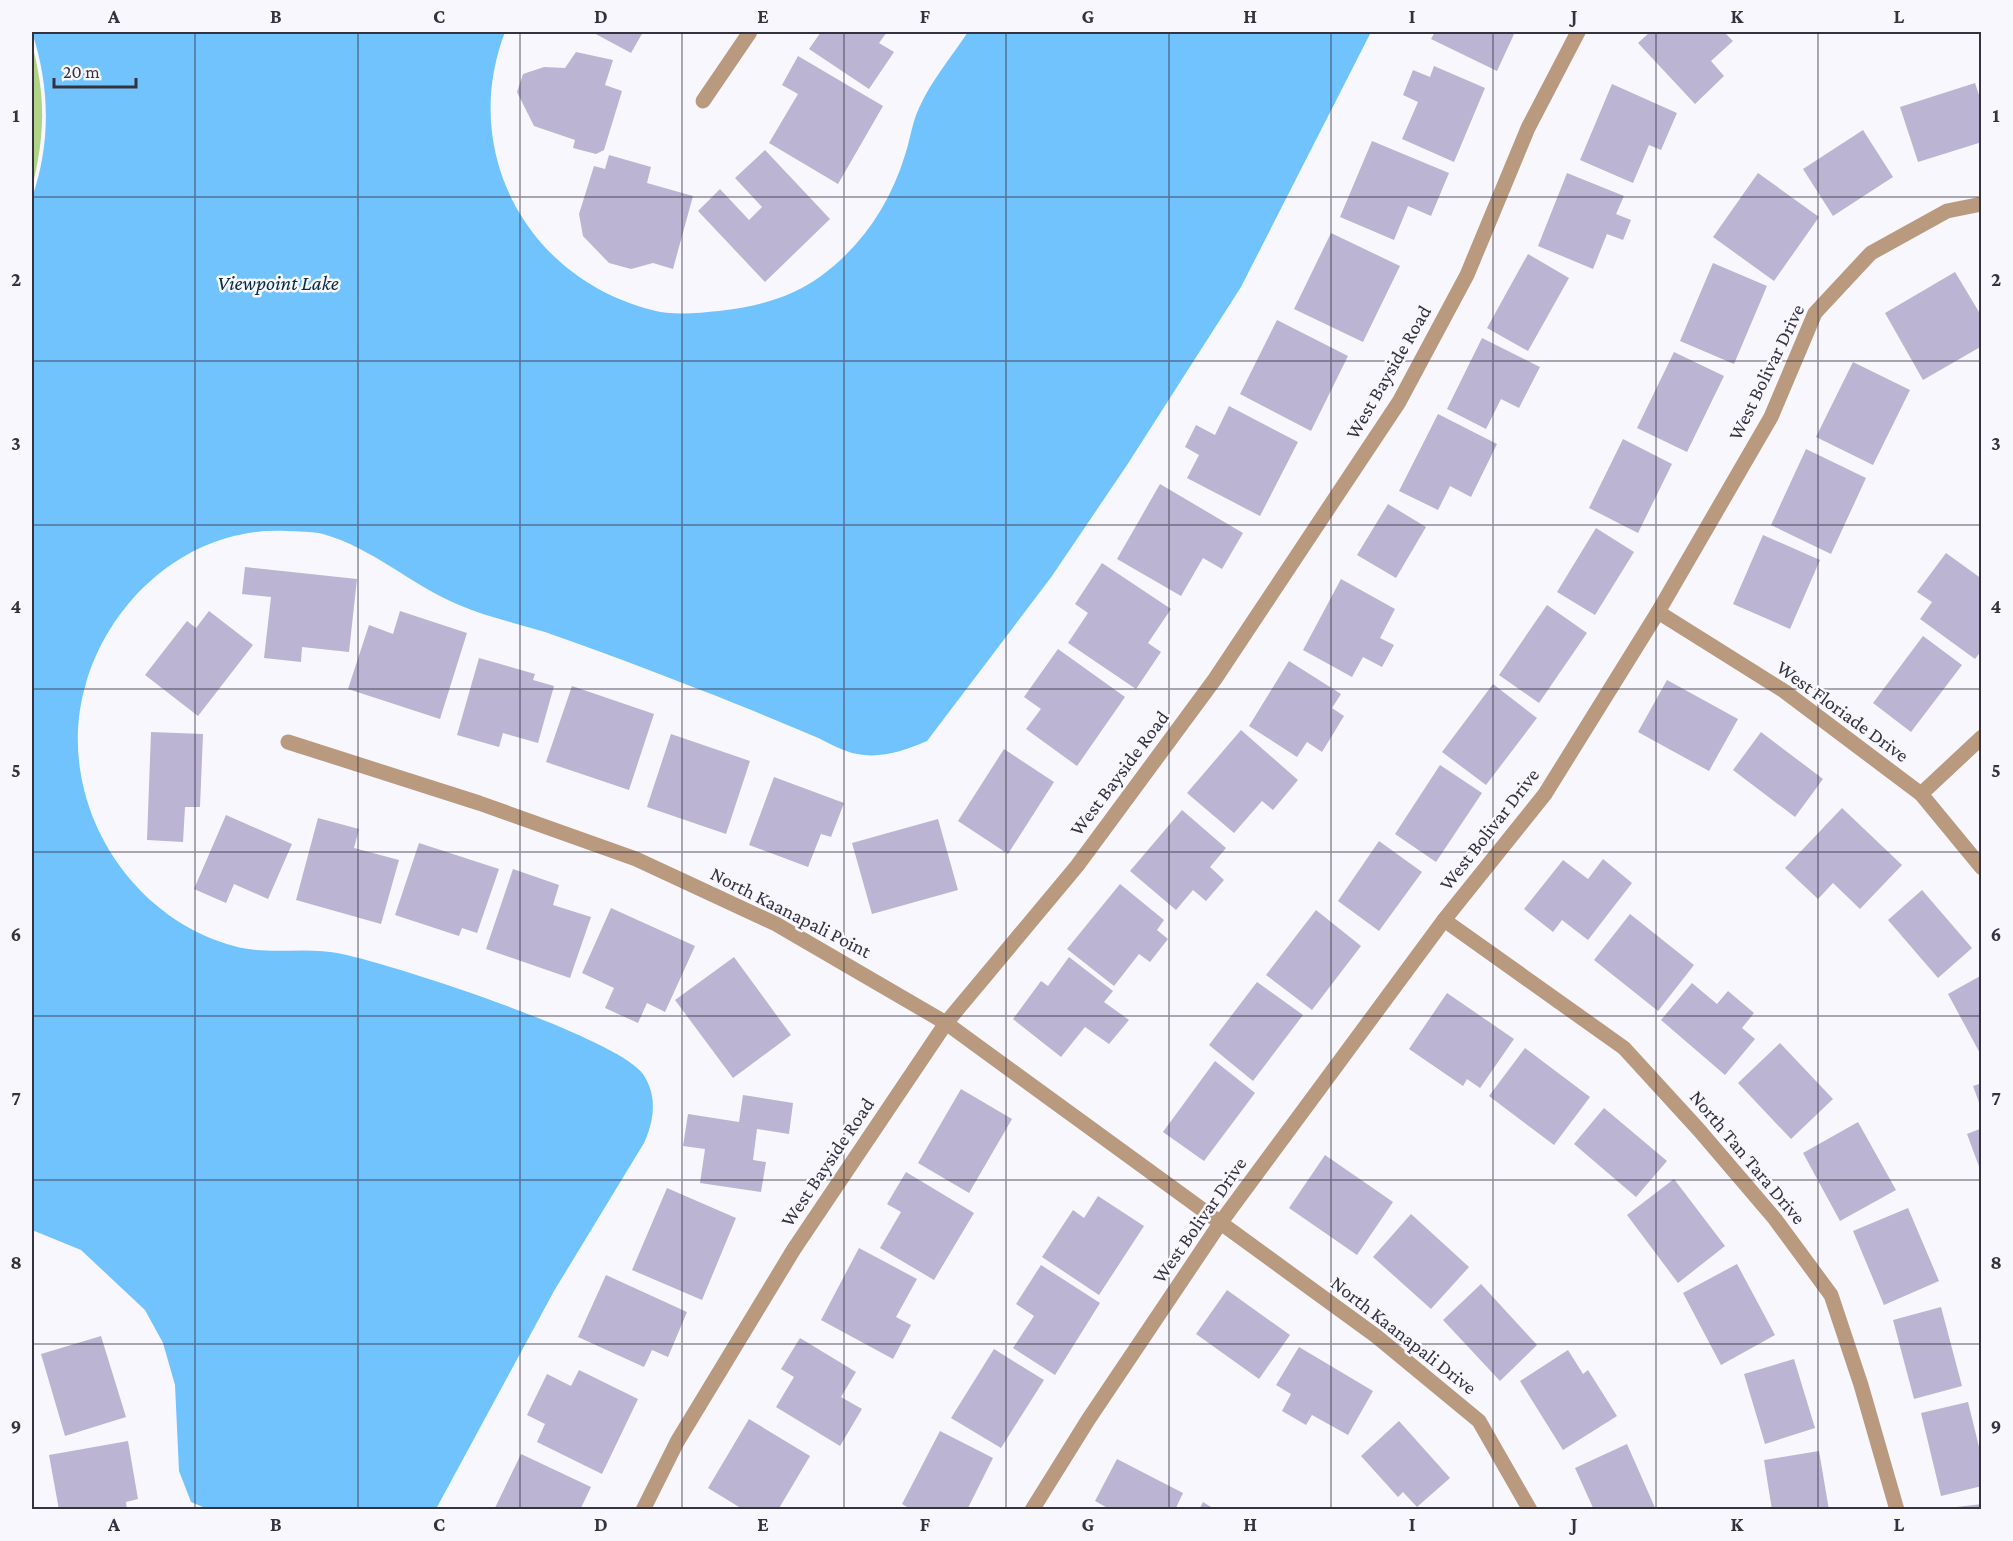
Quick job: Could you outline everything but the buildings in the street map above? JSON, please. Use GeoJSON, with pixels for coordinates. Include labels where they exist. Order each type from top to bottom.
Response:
{"type":"FeatureCollection","features":[{"type":"Feature","properties":{"kind":"street"},"geometry":{"type":"LineString","coordinates":[[703,101],[750,32]]}},
{"type":"Feature","properties":{"kind":"street","name":"West Bayside Road"},"geometry":{"type":"LineString","coordinates":[[643,1509],[677,1442],[794,1249],[946,1023],[1077,866],[1215,679],[1399,402],[1467,274],[1528,128],[1578,32]]}},
{"type":"Feature","properties":{"kind":"street","name":"West Bolivar Drive"},"geometry":{"type":"LineString","coordinates":[[1032,1509],[1088,1420],[1221,1222],[1444,920],[1545,794],[1658,612],[1771,417],[1815,313],[1871,253],[1947,211],[1982,204]]}},
{"type":"Feature","properties":{"kind":"street","name":"West Floriade Drive"},"geometry":{"type":"LineString","coordinates":[[1658,612],[1784,691],[1921,794],[1982,868]]}},
{"type":"Feature","properties":{"kind":"street"},"geometry":{"type":"LineString","coordinates":[[1921,794],[1982,737]]}},
{"type":"Feature","properties":{"kind":"street","name":"North Kaanapali Point"},"geometry":{"type":"LineString","coordinates":[[288,742],[479,803],[645,863],[776,924],[946,1023],[1221,1222]]}},
{"type":"Feature","properties":{"kind":"street","name":"North Tan Tara Drive"},"geometry":{"type":"LineString","coordinates":[[1444,920],[1624,1048],[1699,1130],[1775,1219],[1831,1295],[1861,1385],[1897,1509]]}},
{"type":"Feature","properties":{"kind":"street","name":"North Kaanapali Drive"},"geometry":{"type":"LineString","coordinates":[[1221,1222],[1376,1336],[1479,1421],[1530,1509]]}},
{"type":"Feature","properties":{"kind":"green space"},"geometry":{"type":"Polygon","coordinates":[[[32,44],[40,82],[42,116],[32,188],[32,44]]]}},
{"type":"Feature","properties":{"kind":"water","name":"Viewpoint Lake"},"geometry":{"type":"Polygon","coordinates":[[[32,32],[505,32],[493,77],[491,122],[498,164],[514,204],[538,240],[570,270],[608,294],[652,310],[686,313],[746,307],[773,300],[810,284],[836,264],[862,237],[883,207],[899,173],[919,108],[936,78],[968,32],[1371,32],[1241,287],[1127,465],[1052,576],[927,741],[884,754],[866,755],[847,751],[641,667],[545,632],[459,605],[441,597],[359,548],[318,533],[252,532],[219,540],[189,554],[161,572],[136,595],[115,621],[98,651],[86,683],[78,725],[80,766],[89,807],[106,844],[130,879],[159,908],[194,931],[234,946],[261,950],[342,954],[408,972],[502,1004],[592,1041],[624,1059],[643,1074],[648,1082],[653,1108],[644,1143],[554,1291],[436,1509],[210,1510],[191,1502],[179,1471],[175,1385],[163,1343],[145,1310],[81,1250],[32,1230],[32,198],[43,157],[46,115],[42,73],[32,32]]]}}]}
